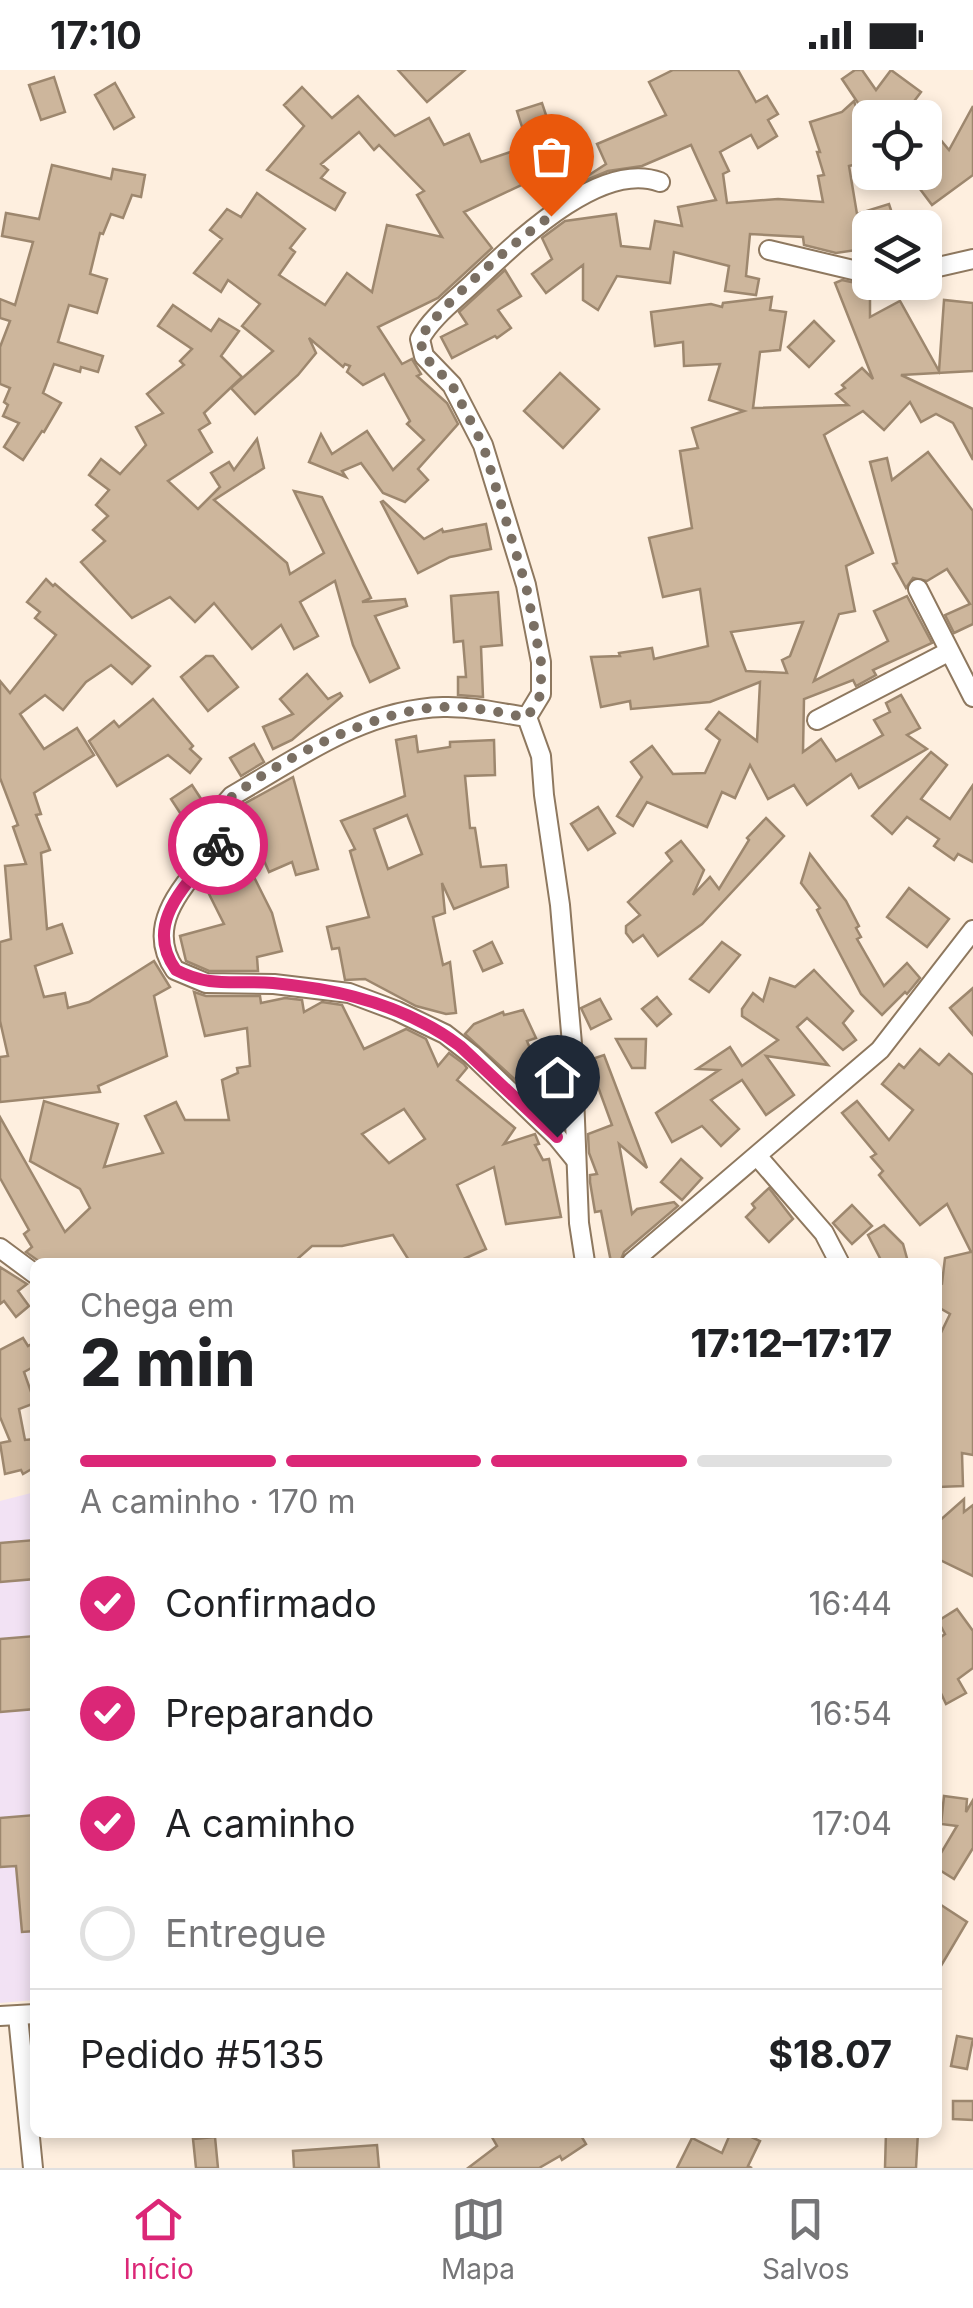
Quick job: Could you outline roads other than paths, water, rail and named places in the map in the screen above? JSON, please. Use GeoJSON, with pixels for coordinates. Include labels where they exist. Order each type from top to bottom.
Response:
{"type":"FeatureCollection","features":[{"type":"Feature","properties":{"kind":"street"},"geometry":{"type":"LineString","coordinates":[[527,718],[541,694],[541,662],[526,586],[483,445],[452,385],[424,356],[420,339],[452,302],[528,232],[574,201],[608,184],[643,176],[660,182]]}},
{"type":"Feature","properties":{"kind":"street"},"geometry":{"type":"LineString","coordinates":[[769,250],[852,270]]}},
{"type":"Feature","properties":{"kind":"street"},"geometry":{"type":"LineString","coordinates":[[942,266],[973,259]]}},
{"type":"Feature","properties":{"kind":"street"},"geometry":{"type":"LineString","coordinates":[[918,588],[973,697]]}},
{"type":"Feature","properties":{"kind":"street"},"geometry":{"type":"LineString","coordinates":[[817,720],[948,652]]}},
{"type":"Feature","properties":{"kind":"street"},"geometry":{"type":"LineString","coordinates":[[527,718],[442,707],[383,718],[325,741],[232,796],[225,804],[228,829],[166,912],[164,943],[176,970],[206,983],[274,984],[349,993],[444,1034],[472,1055],[575,1159]]}},
{"type":"Feature","properties":{"kind":"street"},"geometry":{"type":"LineString","coordinates":[[527,718],[541,756],[560,905],[585,1258]]}},
{"type":"Feature","properties":{"kind":"street"},"geometry":{"type":"LineString","coordinates":[[637,1258],[880,1050],[973,930]]}},
{"type":"Feature","properties":{"kind":"street"},"geometry":{"type":"LineString","coordinates":[[758,1157],[824,1233],[837,1258]]}},
{"type":"Feature","properties":{"kind":"street"},"geometry":{"type":"LineString","coordinates":[[0,1248],[30,1270]]}},
{"type":"Feature","properties":{"kind":"street"},"geometry":{"type":"LineString","coordinates":[[18,2015],[30,2137]]}},
{"type":"Feature","properties":{"kind":"street"},"geometry":{"type":"LineString","coordinates":[[30,2138],[33,2168]]}}]}
